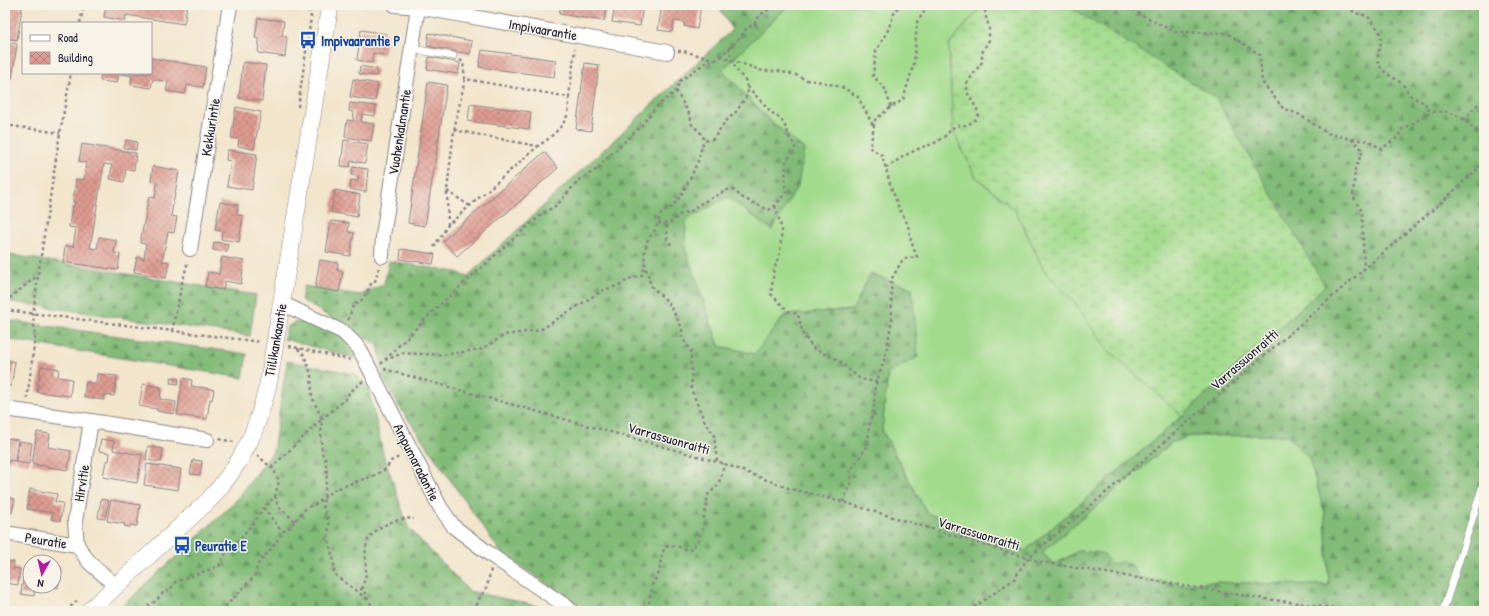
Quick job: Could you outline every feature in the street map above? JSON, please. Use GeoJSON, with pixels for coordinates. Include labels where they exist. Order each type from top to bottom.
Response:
{"type":"FeatureCollection","features":[{"type":"Feature","properties":{"kind":"street","name":"Kekkurintie"},"geometry":{"type":"LineString","coordinates":[[190,249],[230,5]]}},
{"type":"Feature","properties":{"kind":"street","name":"Tiilikankaantie"},"geometry":{"type":"LineString","coordinates":[[85,605],[116,586],[210,500],[233,471],[243,446],[254,432],[263,404],[275,344],[330,5]]}},
{"type":"Feature","properties":{"kind":"street","name":"Impivaarantie"},"geometry":{"type":"LineString","coordinates":[[395,5],[418,7],[667,52]]}},
{"type":"Feature","properties":{"kind":"street","name":"Vuohenkalmantie"},"geometry":{"type":"LineString","coordinates":[[382,256],[383,236],[418,7]]}},
{"type":"Feature","properties":{"kind":"street","name":"Ampumaradantie"},"geometry":{"type":"LineString","coordinates":[[281,304],[344,332],[359,348],[373,368],[440,507],[454,527],[495,558],[571,611]]}},
{"type":"Feature","properties":{"kind":"street"},"geometry":{"type":"LineString","coordinates":[[5,409],[91,421],[206,440]]}},
{"type":"Feature","properties":{"kind":"street","name":"Hirvitie"},"geometry":{"type":"LineString","coordinates":[[77,545],[75,521],[91,421]]}},
{"type":"Feature","properties":{"kind":"street","name":"Peuratie"},"geometry":{"type":"LineString","coordinates":[[5,533],[77,545],[89,562],[116,586]]}},
{"type":"Feature","properties":{"kind":"lane"},"geometry":{"type":"LineString","coordinates":[[412,49],[453,56]]}},
{"type":"Feature","properties":{"kind":"lane"},"geometry":{"type":"LineString","coordinates":[[1443,611],[1484,482]]}},
{"type":"Feature","properties":{"kind":"path"},"geometry":{"type":"LineString","coordinates":[[80,22],[84,5]]}},
{"type":"Feature","properties":{"kind":"path"},"geometry":{"type":"LineString","coordinates":[[891,107],[885,89],[873,76],[876,51],[900,5]]}},
{"type":"Feature","properties":{"kind":"path"},"geometry":{"type":"LineString","coordinates":[[843,502],[852,482],[850,471],[868,445],[869,428],[874,407],[875,386],[885,358],[892,320],[891,280],[903,259],[917,257],[911,241],[908,225],[899,208],[882,155],[870,148],[876,120],[891,107],[903,100],[914,63],[917,22],[928,5]]}},
{"type":"Feature","properties":{"kind":"path"},"geometry":{"type":"LineString","coordinates":[[886,168],[904,156],[922,147],[933,144],[945,136],[955,126],[968,125],[978,118],[978,111],[967,92],[967,83],[982,62],[982,53],[989,40],[989,27],[984,5]]}},
{"type":"Feature","properties":{"kind":"path"},"geometry":{"type":"LineString","coordinates":[[1128,5],[1136,12],[1175,32],[1227,33],[1260,55],[1262,82],[1283,108],[1300,115],[1327,133],[1369,142],[1381,149],[1398,137],[1401,130],[1432,112],[1450,112],[1464,120],[1484,137]]}},
{"type":"Feature","properties":{"kind":"path"},"geometry":{"type":"LineString","coordinates":[[1348,5],[1351,11],[1356,14],[1370,18],[1379,31],[1382,45],[1378,55],[1378,63],[1383,70],[1404,85],[1409,94],[1425,103],[1427,109],[1432,112]]}},
{"type":"Feature","properties":{"kind":"path"},"geometry":{"type":"LineString","coordinates":[[271,468],[322,419],[346,399],[349,393],[373,368],[399,347],[433,311],[521,232],[545,212],[557,205],[578,182],[600,167],[604,160],[637,130],[656,107],[676,91],[680,81],[706,62],[716,60],[744,33],[746,29],[755,22],[760,15],[773,6]]}},
{"type":"Feature","properties":{"kind":"path"},"geometry":{"type":"LineString","coordinates":[[434,247],[448,225],[538,146],[546,141],[563,123],[568,113],[576,35]]}},
{"type":"Feature","properties":{"kind":"path"},"geometry":{"type":"LineString","coordinates":[[704,142],[713,139],[725,122],[747,97],[748,92],[746,81],[738,72],[732,60],[729,48]]}},
{"type":"Feature","properties":{"kind":"path"},"geometry":{"type":"LineString","coordinates":[[667,52],[683,51],[716,60]]}},
{"type":"Feature","properties":{"kind":"path"},"geometry":{"type":"LineString","coordinates":[[448,225],[447,191],[454,130],[465,79],[463,62],[453,56]]}},
{"type":"Feature","properties":{"kind":"path"},"geometry":{"type":"LineString","coordinates":[[720,56],[763,72],[778,71],[796,75],[807,80],[823,82],[844,88],[858,97],[874,127]]}},
{"type":"Feature","properties":{"kind":"path"},"geometry":{"type":"LineString","coordinates":[[25,412],[35,338],[33,315],[38,275],[71,74]]}},
{"type":"Feature","properties":{"kind":"path"},"geometry":{"type":"LineString","coordinates":[[465,79],[569,97]]}},
{"type":"Feature","properties":{"kind":"path"},"geometry":{"type":"LineString","coordinates":[[658,223],[667,225],[681,214],[691,211],[698,205],[727,190],[733,190],[743,198],[769,210],[775,206],[786,192],[784,182],[786,160],[794,152],[796,147],[790,140],[781,118],[771,112],[747,86]]}},
{"type":"Feature","properties":{"kind":"path"},"geometry":{"type":"LineString","coordinates":[[676,91],[690,115],[692,125],[703,135],[704,142],[698,162],[680,198],[672,207],[661,214],[655,230],[648,239],[644,254],[645,265],[651,286],[668,302],[682,328],[682,338],[691,350],[691,389],[705,422],[714,434],[716,461]]}},
{"type":"Feature","properties":{"kind":"path"},"geometry":{"type":"LineString","coordinates":[[1464,120],[1477,105],[1484,103]]}},
{"type":"Feature","properties":{"kind":"path"},"geometry":{"type":"LineString","coordinates":[[5,125],[60,133]]}},
{"type":"Feature","properties":{"kind":"path"},"geometry":{"type":"LineString","coordinates":[[454,130],[538,146]]}},
{"type":"Feature","properties":{"kind":"path"},"geometry":{"type":"LineString","coordinates":[[1351,139],[1363,150],[1355,169],[1353,196],[1362,212],[1364,269]]}},
{"type":"Feature","properties":{"kind":"path","name":"Varrassuonraitti"},"geometry":{"type":"LineString","coordinates":[[5,310],[33,315],[296,347],[716,461],[788,488],[843,502],[1028,558],[1093,504],[1484,163]]}},
{"type":"Feature","properties":{"kind":"path"},"geometry":{"type":"LineString","coordinates":[[447,191],[470,206]]}},
{"type":"Feature","properties":{"kind":"path"},"geometry":{"type":"LineString","coordinates":[[775,206],[782,230],[780,252],[774,270],[772,294],[788,311],[798,314],[803,334],[814,349],[838,360],[860,379],[877,382]]}},
{"type":"Feature","properties":{"kind":"path"},"geometry":{"type":"LineString","coordinates":[[667,225],[667,239],[672,246]]}},
{"type":"Feature","properties":{"kind":"path"},"geometry":{"type":"LineString","coordinates":[[172,331],[190,249]]}},
{"type":"Feature","properties":{"kind":"path"},"geometry":{"type":"LineString","coordinates":[[344,332],[353,306],[363,299],[371,284],[375,281],[382,256]]}},
{"type":"Feature","properties":{"kind":"path"},"geometry":{"type":"LineString","coordinates":[[384,360],[403,353],[443,355],[482,349],[505,334],[540,330],[603,290],[620,285],[631,278],[642,275],[645,265]]}},
{"type":"Feature","properties":{"kind":"path"},"geometry":{"type":"LineString","coordinates":[[5,302],[10,300],[38,275]]}},
{"type":"Feature","properties":{"kind":"path"},"geometry":{"type":"LineString","coordinates":[[296,347],[302,352],[311,374],[312,397],[322,419],[322,453],[325,458],[327,474],[323,506],[329,522],[328,540],[334,560],[334,574],[368,599],[376,608],[382,611]]}},
{"type":"Feature","properties":{"kind":"path"},"geometry":{"type":"LineString","coordinates":[[206,440],[229,440],[243,446],[274,470],[278,481],[276,496],[278,506],[295,521]]}},
{"type":"Feature","properties":{"kind":"path"},"geometry":{"type":"LineString","coordinates":[[221,611],[254,577],[258,564],[275,544],[282,532],[290,527],[308,507],[318,503],[333,490],[375,475],[386,469],[391,461],[411,449]]}},
{"type":"Feature","properties":{"kind":"path"},"geometry":{"type":"LineString","coordinates":[[639,611],[649,602],[652,585],[659,573],[662,553],[666,547],[680,546],[690,550],[699,538],[704,524],[707,496],[718,485],[723,471],[722,463]]}},
{"type":"Feature","properties":{"kind":"path"},"geometry":{"type":"LineString","coordinates":[[144,611],[149,605],[156,601],[163,592],[170,590],[175,582],[219,566],[224,556],[252,525],[264,508],[276,496]]}},
{"type":"Feature","properties":{"kind":"path"},"geometry":{"type":"LineString","coordinates":[[264,508],[282,532]]}},
{"type":"Feature","properties":{"kind":"path"},"geometry":{"type":"LineString","coordinates":[[368,599],[362,586],[365,580],[368,540],[378,529],[391,521],[407,518],[414,519]]}},
{"type":"Feature","properties":{"kind":"path"},"geometry":{"type":"LineString","coordinates":[[475,611],[478,601],[487,587],[491,566],[495,558]]}},
{"type":"Feature","properties":{"kind":"path"},"geometry":{"type":"LineString","coordinates":[[969,611],[1014,579],[1028,558],[1041,562],[1258,598],[1359,611]]}},
{"type":"Feature","properties":{"kind":"path"},"geometry":{"type":"LineString","coordinates":[[355,590],[363,589]]}},
{"type":"Feature","properties":{"kind":"path"},"geometry":{"type":"LineString","coordinates":[[66,611],[85,605]]}},
{"type":"Feature","properties":{"kind":"green space"},"geometry":{"type":"Polygon","coordinates":[[[718,5],[789,5],[722,70],[769,120],[804,149],[798,185],[772,230],[727,197],[686,220],[685,248],[719,346],[755,354],[785,315],[853,310],[870,274],[912,288],[918,357],[888,373],[882,431],[927,513],[1025,551],[1182,416],[1325,286],[1073,9],[1030,5],[1484,5],[1484,611],[582,611],[574,602],[501,553],[399,406],[383,377],[378,345],[301,300],[304,286],[361,295],[384,284],[389,261],[457,272],[467,277],[732,30],[718,5]],[[1286,435],[1190,436],[1171,443],[1042,552],[1054,565],[1078,551],[1102,553],[1112,564],[1123,562],[1133,566],[1138,577],[1182,585],[1209,582],[1329,585],[1325,513],[1309,458],[1286,435]]]}},
{"type":"Feature","properties":{"kind":"green space"},"geometry":{"type":"Polygon","coordinates":[[[789,5],[982,5],[949,45],[953,131],[976,177],[1016,211],[1044,270],[1075,303],[1107,349],[1182,416],[1025,551],[927,513],[882,430],[888,372],[871,274],[853,310],[785,315],[755,354],[719,346],[685,248],[686,220],[727,197],[804,149],[769,120],[722,70],[789,5]]]}},
{"type":"Feature","properties":{"kind":"green space"},"geometry":{"type":"Polygon","coordinates":[[[982,5],[1030,5],[1073,9],[1215,97],[1325,286],[1182,416],[1107,349],[1075,303],[1044,270],[1016,211],[976,177],[953,131],[949,45],[982,5]]]}},
{"type":"Feature","properties":{"kind":"green space"},"geometry":{"type":"Polygon","coordinates":[[[5,254],[256,295],[250,336],[5,301],[5,254]]]}},
{"type":"Feature","properties":{"kind":"green space"},"geometry":{"type":"Polygon","coordinates":[[[5,320],[247,354],[243,378],[5,339],[5,320]]]}},
{"type":"Feature","properties":{"kind":"green space"},"geometry":{"type":"Polygon","coordinates":[[[306,322],[343,336],[356,358],[284,339],[287,327],[293,323],[306,322]]]}},
{"type":"Feature","properties":{"kind":"green space"},"geometry":{"type":"Polygon","coordinates":[[[287,361],[355,374],[368,387],[383,453],[408,527],[469,591],[552,609],[554,611],[117,611],[234,503],[273,452],[287,361]]]}},
{"type":"Feature","properties":{"kind":"green space"},"geometry":{"type":"Polygon","coordinates":[[[1286,435],[1309,458],[1325,513],[1329,586],[1209,582],[1182,585],[1137,577],[1123,562],[1112,564],[1078,551],[1054,565],[1042,552],[1171,443],[1190,436],[1286,435]]]}},
{"type":"Feature","properties":{"kind":"building"},"geometry":{"type":"Polygon","coordinates":[[[106,5],[187,5],[184,24],[126,15],[125,21],[104,17],[106,5]]]}},
{"type":"Feature","properties":{"kind":"building"},"geometry":{"type":"Polygon","coordinates":[[[561,5],[607,5],[604,21],[559,14],[561,5]]]}},
{"type":"Feature","properties":{"kind":"building"},"geometry":{"type":"Polygon","coordinates":[[[615,5],[643,5],[640,26],[612,22],[615,5]]]}},
{"type":"Feature","properties":{"kind":"building"},"geometry":{"type":"Polygon","coordinates":[[[662,5],[701,5],[697,29],[684,26],[684,22],[674,21],[672,32],[658,30],[662,5]]]}},
{"type":"Feature","properties":{"kind":"building"},"geometry":{"type":"Polygon","coordinates":[[[5,6],[22,8],[17,40],[5,38],[5,6]]]}},
{"type":"Feature","properties":{"kind":"building"},"geometry":{"type":"Polygon","coordinates":[[[258,18],[284,21],[282,36],[287,37],[285,57],[258,53],[259,39],[255,38],[258,18]]]}},
{"type":"Feature","properties":{"kind":"building"},"geometry":{"type":"Polygon","coordinates":[[[361,30],[387,34],[383,55],[373,53],[372,63],[357,60],[361,30]]]}},
{"type":"Feature","properties":{"kind":"building"},"geometry":{"type":"Polygon","coordinates":[[[429,33],[472,41],[470,54],[427,46],[429,33]]]}},
{"type":"Feature","properties":{"kind":"building"},"geometry":{"type":"Polygon","coordinates":[[[5,42],[17,44],[12,78],[5,77],[5,42]]]}},
{"type":"Feature","properties":{"kind":"building"},"geometry":{"type":"Polygon","coordinates":[[[482,50],[556,60],[554,77],[479,67],[482,50]]]}},
{"type":"Feature","properties":{"kind":"building"},"geometry":{"type":"Polygon","coordinates":[[[429,57],[460,63],[458,74],[427,69],[429,57]]]}},
{"type":"Feature","properties":{"kind":"building"},"geometry":{"type":"Polygon","coordinates":[[[152,58],[206,67],[203,87],[187,85],[185,94],[166,91],[168,82],[153,79],[151,88],[131,85],[132,76],[120,74],[152,74],[152,58]]]}},
{"type":"Feature","properties":{"kind":"building"},"geometry":{"type":"Polygon","coordinates":[[[243,62],[266,65],[262,101],[239,98],[243,62]]]}},
{"type":"Feature","properties":{"kind":"building"},"geometry":{"type":"Polygon","coordinates":[[[585,63],[599,65],[591,131],[576,129],[585,63]]]}},
{"type":"Feature","properties":{"kind":"building"},"geometry":{"type":"Polygon","coordinates":[[[360,66],[377,69],[376,76],[359,74],[360,66]]]}},
{"type":"Feature","properties":{"kind":"building"},"geometry":{"type":"Polygon","coordinates":[[[101,74],[119,74],[117,83],[100,81],[101,74]]]}},
{"type":"Feature","properties":{"kind":"building"},"geometry":{"type":"Polygon","coordinates":[[[353,79],[378,84],[375,101],[350,97],[353,79]]]}},
{"type":"Feature","properties":{"kind":"building"},"geometry":{"type":"Polygon","coordinates":[[[5,82],[9,83],[6,107],[5,107],[5,82]]]}},
{"type":"Feature","properties":{"kind":"building"},"geometry":{"type":"Polygon","coordinates":[[[428,82],[447,85],[425,226],[408,223],[428,82]]]}},
{"type":"Feature","properties":{"kind":"building"},"geometry":{"type":"Polygon","coordinates":[[[350,103],[376,106],[375,116],[362,114],[361,122],[374,124],[371,141],[345,137],[347,120],[353,121],[354,112],[349,111],[350,103]]]}},
{"type":"Feature","properties":{"kind":"building"},"geometry":{"type":"Polygon","coordinates":[[[470,104],[531,112],[529,129],[468,121],[470,104]]]}},
{"type":"Feature","properties":{"kind":"building"},"geometry":{"type":"Polygon","coordinates":[[[236,107],[261,112],[254,149],[238,146],[239,139],[231,138],[236,107]]]}},
{"type":"Feature","properties":{"kind":"building"},"geometry":{"type":"Polygon","coordinates":[[[126,140],[137,142],[136,150],[124,148],[126,140]]]}},
{"type":"Feature","properties":{"kind":"building"},"geometry":{"type":"Polygon","coordinates":[[[344,140],[368,144],[365,163],[351,161],[350,167],[341,166],[344,140]]]}},
{"type":"Feature","properties":{"kind":"building"},"geometry":{"type":"Polygon","coordinates":[[[82,144],[136,153],[134,170],[126,169],[124,182],[110,179],[112,165],[104,164],[90,248],[97,249],[99,237],[116,240],[114,253],[120,254],[118,270],[63,262],[65,246],[73,247],[76,228],[69,227],[72,206],[74,207],[75,202],[73,202],[76,179],[84,180],[86,163],[79,161],[82,144]]]}},
{"type":"Feature","properties":{"kind":"building"},"geometry":{"type":"Polygon","coordinates":[[[227,150],[257,154],[252,190],[227,186],[231,161],[226,160],[227,150]]]}},
{"type":"Feature","properties":{"kind":"building"},"geometry":{"type":"Polygon","coordinates":[[[544,152],[558,168],[457,256],[443,241],[544,152]]]}},
{"type":"Feature","properties":{"kind":"building"},"geometry":{"type":"Polygon","coordinates":[[[153,166],[179,171],[171,216],[177,217],[174,233],[168,232],[162,261],[169,262],[166,278],[134,272],[137,257],[144,259],[146,244],[140,243],[149,197],[155,198],[157,183],[151,181],[153,166]]]}},
{"type":"Feature","properties":{"kind":"building"},"geometry":{"type":"Polygon","coordinates":[[[353,167],[368,169],[366,192],[350,189],[351,180],[358,181],[359,176],[351,175],[353,167]]]}},
{"type":"Feature","properties":{"kind":"building"},"geometry":{"type":"Polygon","coordinates":[[[335,190],[360,195],[357,217],[331,212],[335,190]]]}},
{"type":"Feature","properties":{"kind":"building"},"geometry":{"type":"Polygon","coordinates":[[[220,202],[238,205],[237,215],[243,216],[239,242],[221,239],[222,231],[215,230],[220,202]]]}},
{"type":"Feature","properties":{"kind":"building"},"geometry":{"type":"Polygon","coordinates":[[[331,221],[349,223],[348,232],[354,233],[350,256],[326,252],[331,221]]]}},
{"type":"Feature","properties":{"kind":"building"},"geometry":{"type":"Polygon","coordinates":[[[214,242],[228,244],[227,252],[213,250],[214,242]]]}},
{"type":"Feature","properties":{"kind":"building"},"geometry":{"type":"Polygon","coordinates":[[[401,249],[435,254],[433,264],[400,259],[401,249]]]}},
{"type":"Feature","properties":{"kind":"building"},"geometry":{"type":"Polygon","coordinates":[[[222,257],[244,261],[241,284],[225,281],[223,290],[205,287],[208,272],[219,274],[222,257]]]}},
{"type":"Feature","properties":{"kind":"building"},"geometry":{"type":"Polygon","coordinates":[[[320,260],[338,263],[337,270],[343,272],[339,292],[315,288],[320,260]]]}},
{"type":"Feature","properties":{"kind":"building"},"geometry":{"type":"Polygon","coordinates":[[[5,360],[15,362],[11,386],[5,385],[5,360]]]}},
{"type":"Feature","properties":{"kind":"building"},"geometry":{"type":"Polygon","coordinates":[[[41,366],[59,369],[58,377],[72,379],[70,396],[37,392],[41,366]]]}},
{"type":"Feature","properties":{"kind":"building"},"geometry":{"type":"Polygon","coordinates":[[[97,374],[117,376],[114,396],[105,395],[104,400],[84,397],[86,382],[96,384],[97,374]]]}},
{"type":"Feature","properties":{"kind":"building"},"geometry":{"type":"Polygon","coordinates":[[[171,377],[179,379],[178,384],[170,383],[171,377]]]}},
{"type":"Feature","properties":{"kind":"building"},"geometry":{"type":"Polygon","coordinates":[[[183,378],[192,380],[191,386],[214,390],[212,400],[210,399],[207,419],[177,415],[183,378]]]}},
{"type":"Feature","properties":{"kind":"building"},"geometry":{"type":"Polygon","coordinates":[[[143,384],[161,387],[160,399],[176,402],[174,414],[139,406],[143,384]]]}},
{"type":"Feature","properties":{"kind":"building"},"geometry":{"type":"Polygon","coordinates":[[[37,432],[50,434],[48,447],[71,451],[68,470],[32,464],[37,432]]]}},
{"type":"Feature","properties":{"kind":"building"},"geometry":{"type":"Polygon","coordinates":[[[5,438],[18,440],[15,461],[9,460],[9,463],[5,462],[5,438]]]}},
{"type":"Feature","properties":{"kind":"building"},"geometry":{"type":"Polygon","coordinates":[[[101,439],[114,441],[113,450],[142,455],[137,483],[103,477],[106,461],[109,461],[110,453],[99,451],[101,439]]]}},
{"type":"Feature","properties":{"kind":"building"},"geometry":{"type":"Polygon","coordinates":[[[19,441],[32,443],[29,464],[16,462],[19,441]]]}},
{"type":"Feature","properties":{"kind":"building"},"geometry":{"type":"Polygon","coordinates":[[[148,446],[163,449],[161,462],[146,460],[148,446]]]}},
{"type":"Feature","properties":{"kind":"building"},"geometry":{"type":"Polygon","coordinates":[[[193,460],[202,461],[200,475],[190,474],[193,460]]]}},
{"type":"Feature","properties":{"kind":"building"},"geometry":{"type":"Polygon","coordinates":[[[147,464],[181,469],[178,490],[144,485],[147,464]]]}},
{"type":"Feature","properties":{"kind":"building"},"geometry":{"type":"Polygon","coordinates":[[[5,483],[9,484],[7,497],[15,499],[12,513],[5,511],[5,483]]]}},
{"type":"Feature","properties":{"kind":"building"},"geometry":{"type":"Polygon","coordinates":[[[30,489],[57,494],[55,502],[63,503],[60,521],[51,519],[53,513],[27,509],[30,489]]]}},
{"type":"Feature","properties":{"kind":"building"},"geometry":{"type":"Polygon","coordinates":[[[101,499],[109,501],[105,519],[98,518],[101,499]]]}},
{"type":"Feature","properties":{"kind":"building"},"geometry":{"type":"Polygon","coordinates":[[[111,500],[140,505],[137,526],[124,526],[125,524],[107,521],[111,500]]]}},
{"type":"Feature","properties":{"kind":"building"},"geometry":{"type":"Polygon","coordinates":[[[5,561],[14,562],[13,568],[20,569],[18,585],[5,583],[5,561]]]}},
{"type":"Feature","properties":{"kind":"building"},"geometry":{"type":"Polygon","coordinates":[[[22,586],[22,594],[34,594],[34,596],[21,594],[22,586]]]}},
{"type":"Feature","properties":{"kind":"place","name":"Impivaarantie P"},"geometry":{"type":"Point","coordinates":[308,40]}},
{"type":"Feature","properties":{"kind":"place","name":"Peuratie E"},"geometry":{"type":"Point","coordinates":[182,545]}}]}
